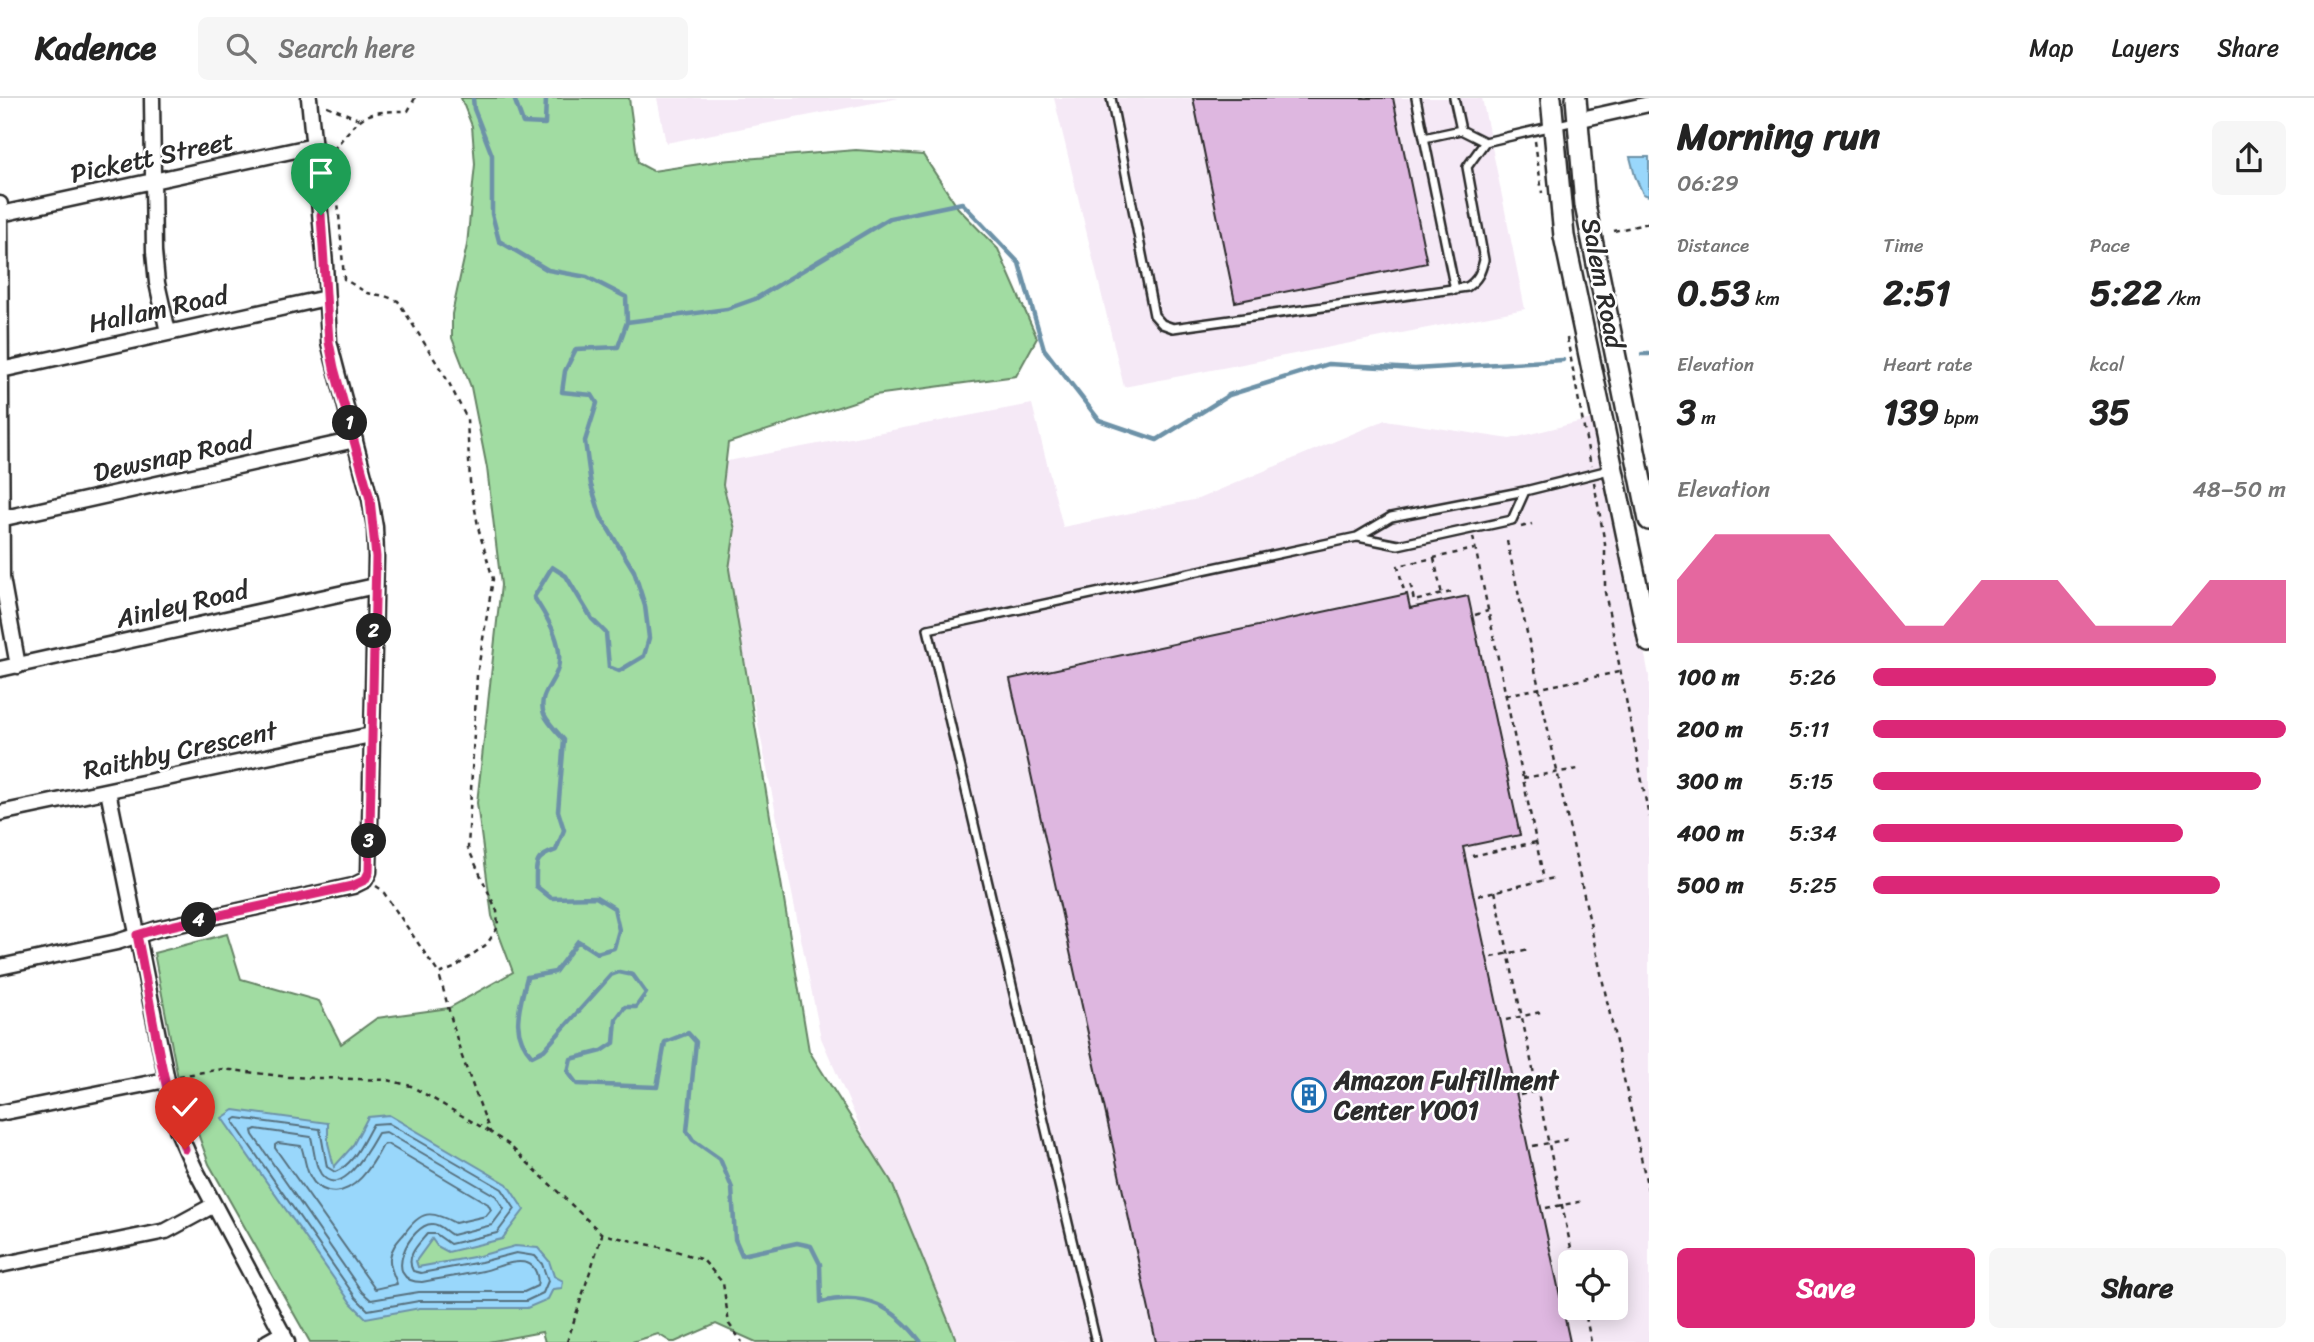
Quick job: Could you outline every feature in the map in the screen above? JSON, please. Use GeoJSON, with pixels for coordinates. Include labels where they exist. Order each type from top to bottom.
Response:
{"type":"FeatureCollection","features":[{"type":"Feature","properties":{"kind":"main road","name":"Salem Road"},"geometry":{"type":"LineString","coordinates":[[1551,98],[1564,236],[1649,642]]}},
{"type":"Feature","properties":{"kind":"main road","name":"Salem Road"},"geometry":{"type":"LineString","coordinates":[[1576,98],[1585,205],[1649,520]]}},
{"type":"Feature","properties":{"kind":"street"},"geometry":{"type":"LineString","coordinates":[[152,98],[156,272],[169,332]]}},
{"type":"Feature","properties":{"kind":"street"},"geometry":{"type":"LineString","coordinates":[[0,967],[352,886],[365,880],[369,872],[374,527],[370,499],[329,342],[325,264],[309,98]]}},
{"type":"Feature","properties":{"kind":"street"},"geometry":{"type":"LineString","coordinates":[[1577,120],[1649,104]]}},
{"type":"Feature","properties":{"kind":"street","name":"Pickett Street"},"geometry":{"type":"LineString","coordinates":[[1,214],[314,146]]}},
{"type":"Feature","properties":{"kind":"street"},"geometry":{"type":"LineString","coordinates":[[0,204],[2,578],[18,666]]}},
{"type":"Feature","properties":{"kind":"street","name":"Hallam Road"},"geometry":{"type":"LineString","coordinates":[[1,370],[326,298]]}},
{"type":"Feature","properties":{"kind":"street","name":"Dewsnap Road"},"geometry":{"type":"LineString","coordinates":[[1,519],[355,440]]}},
{"type":"Feature","properties":{"kind":"street","name":"Ainley Road"},"geometry":{"type":"LineString","coordinates":[[0,669],[375,586]]}},
{"type":"Feature","properties":{"kind":"street","name":"Raithby Crescent"},"geometry":{"type":"LineString","coordinates":[[0,813],[372,735]]}},
{"type":"Feature","properties":{"kind":"street"},"geometry":{"type":"LineString","coordinates":[[108,791],[177,1129],[285,1338],[267,1342]]}},
{"type":"Feature","properties":{"kind":"street"},"geometry":{"type":"LineString","coordinates":[[0,1113],[166,1080]]}},
{"type":"Feature","properties":{"kind":"street"},"geometry":{"type":"LineString","coordinates":[[0,1265],[166,1231],[214,1205]]}},
{"type":"Feature","properties":{"kind":"lane"},"geometry":{"type":"LineString","coordinates":[[1111,98],[1154,315],[1162,324],[1173,328],[1467,287],[1476,281],[1484,260],[1467,167],[1485,142]]}},
{"type":"Feature","properties":{"kind":"lane"},"geometry":{"type":"LineString","coordinates":[[1416,98],[1455,290]]}},
{"type":"Feature","properties":{"kind":"lane"},"geometry":{"type":"LineString","coordinates":[[1454,98],[1461,130]]}},
{"type":"Feature","properties":{"kind":"lane"},"geometry":{"type":"LineString","coordinates":[[1424,138],[1461,130],[1485,142],[1577,120]]}},
{"type":"Feature","properties":{"kind":"lane"},"geometry":{"type":"LineString","coordinates":[[1096,1342],[928,629],[1357,537],[1391,517],[1525,491],[1614,469]]}},
{"type":"Feature","properties":{"kind":"lane"},"geometry":{"type":"LineString","coordinates":[[1357,537],[1398,545],[1512,520],[1525,491]]}},
{"type":"Feature","properties":{"kind":"path"},"geometry":{"type":"LineString","coordinates":[[415,98],[408,111],[383,111],[359,119],[334,149],[344,279],[367,293],[398,301],[448,381],[467,419],[470,482],[493,579],[477,675],[468,848],[497,911],[498,927],[487,944],[454,968],[439,974]]}},
{"type":"Feature","properties":{"kind":"path"},"geometry":{"type":"LineString","coordinates":[[327,106],[359,119]]}},
{"type":"Feature","properties":{"kind":"path"},"geometry":{"type":"LineString","coordinates":[[1614,231],[1649,223]]}},
{"type":"Feature","properties":{"kind":"path"},"geometry":{"type":"LineString","coordinates":[[1576,383],[1605,544],[1605,592],[1649,817]]}},
{"type":"Feature","properties":{"kind":"path"},"geometry":{"type":"LineString","coordinates":[[1520,527],[1532,524]]}},
{"type":"Feature","properties":{"kind":"path"},"geometry":{"type":"LineString","coordinates":[[1473,538],[1544,880]]}},
{"type":"Feature","properties":{"kind":"path"},"geometry":{"type":"LineString","coordinates":[[1507,541],[1649,1195]]}},
{"type":"Feature","properties":{"kind":"path"},"geometry":{"type":"LineString","coordinates":[[1451,592],[1414,601],[1411,586],[1403,588],[1398,566],[1475,549]]}},
{"type":"Feature","properties":{"kind":"path"},"geometry":{"type":"LineString","coordinates":[[1434,558],[1442,594]]}},
{"type":"Feature","properties":{"kind":"path"},"geometry":{"type":"LineString","coordinates":[[1475,615],[1488,611]]}},
{"type":"Feature","properties":{"kind":"path"},"geometry":{"type":"LineString","coordinates":[[1506,695],[1619,672]]}},
{"type":"Feature","properties":{"kind":"path"},"geometry":{"type":"LineString","coordinates":[[1523,778],[1578,769]]}},
{"type":"Feature","properties":{"kind":"path"},"geometry":{"type":"LineString","coordinates":[[1472,856],[1536,842]]}},
{"type":"Feature","properties":{"kind":"path"},"geometry":{"type":"LineString","coordinates":[[1479,895],[1554,878]]}},
{"type":"Feature","properties":{"kind":"path"},"geometry":{"type":"LineString","coordinates":[[365,880],[382,890],[439,974],[461,1054],[490,1132]]}},
{"type":"Feature","properties":{"kind":"path"},"geometry":{"type":"LineString","coordinates":[[1495,891],[1571,1250]]}},
{"type":"Feature","properties":{"kind":"path"},"geometry":{"type":"LineString","coordinates":[[1492,957],[1530,949]]}},
{"type":"Feature","properties":{"kind":"path"},"geometry":{"type":"LineString","coordinates":[[1506,1020],[1545,1011]]}},
{"type":"Feature","properties":{"kind":"path"},"geometry":{"type":"LineString","coordinates":[[166,1080],[223,1069],[289,1077],[388,1080],[411,1086],[508,1144],[602,1234],[673,1250],[703,1260],[723,1283],[729,1324],[742,1342]]}},
{"type":"Feature","properties":{"kind":"path"},"geometry":{"type":"LineString","coordinates":[[1520,1082],[1556,1076]]}},
{"type":"Feature","properties":{"kind":"path"},"geometry":{"type":"LineString","coordinates":[[1520,1095],[1558,1086]]}},
{"type":"Feature","properties":{"kind":"path"},"geometry":{"type":"LineString","coordinates":[[1533,1146],[1570,1139]]}},
{"type":"Feature","properties":{"kind":"path"},"geometry":{"type":"LineString","coordinates":[[1546,1208],[1584,1201]]}},
{"type":"Feature","properties":{"kind":"path"},"geometry":{"type":"LineString","coordinates":[[567,1342],[602,1234]]}},
{"type":"Feature","properties":{"kind":"path"},"geometry":{"type":"LineString","coordinates":[[1587,1320],[1591,1342]]}},
{"type":"Feature","properties":{"kind":"shaded area"},"geometry":{"type":"Polygon","coordinates":[[[657,98],[899,98],[666,143],[657,98]]]}},
{"type":"Feature","properties":{"kind":"shaded area"},"geometry":{"type":"Polygon","coordinates":[[[1054,98],[1482,98],[1525,309],[1124,387],[1054,98]]]}},
{"type":"Feature","properties":{"kind":"shaded area"},"geometry":{"type":"Polygon","coordinates":[[[1032,404],[1063,527],[1198,499],[1385,420],[1510,439],[1599,417],[1649,676],[1649,1342],[955,1342],[821,1038],[706,465],[1032,404]]]}},
{"type":"Feature","properties":{"kind":"green space"},"geometry":{"type":"Polygon","coordinates":[[[461,98],[629,98],[638,163],[653,171],[720,161],[856,150],[923,155],[958,208],[998,249],[1037,338],[1016,376],[875,395],[728,443],[723,485],[735,529],[729,569],[809,1051],[891,1181],[957,1342],[756,1342],[716,1324],[675,1342],[658,1334],[632,1342],[545,1342],[542,1332],[488,1342],[310,1342],[209,1164],[178,1078],[154,953],[227,934],[241,979],[319,1001],[341,1044],[377,1018],[449,1008],[513,972],[492,916],[477,803],[501,585],[487,468],[471,387],[452,338],[452,314],[467,245],[475,164],[472,126],[461,98]]]}},
{"type":"Feature","properties":{"kind":"water"},"geometry":{"type":"Polygon","coordinates":[[[1630,157],[1649,157],[1649,196],[1643,194],[1630,157]]]}},
{"type":"Feature","properties":{"kind":"water"},"geometry":{"type":"Polygon","coordinates":[[[234,1110],[328,1123],[328,1143],[334,1167],[352,1147],[368,1117],[389,1115],[507,1184],[524,1210],[502,1239],[448,1252],[437,1246],[432,1239],[416,1261],[418,1267],[479,1256],[515,1246],[538,1248],[549,1261],[554,1276],[563,1281],[562,1288],[553,1289],[548,1299],[527,1308],[420,1308],[366,1318],[351,1303],[222,1118],[234,1110]]]}},
{"type":"Feature","properties":{"kind":"building"},"geometry":{"type":"Polygon","coordinates":[[[1193,98],[1393,98],[1427,263],[1235,302],[1193,98]]]}},
{"type":"Feature","properties":{"kind":"building","name":"Amazon Fulfillment Center YOO1"},"geometry":{"type":"Polygon","coordinates":[[[1407,594],[1410,608],[1468,596],[1520,835],[1463,847],[1558,1286],[1558,1320],[1565,1320],[1570,1342],[1156,1342],[1010,679],[1407,594]]]}},
{"type":"Feature","properties":{"kind":"waterway"},"geometry":{"type":"LineString","coordinates":[[473,98],[474,109],[492,155],[492,214],[499,241],[548,270],[587,277],[626,297],[627,322],[618,347],[576,349],[565,371],[562,392],[592,395],[597,403],[585,441],[591,485],[601,517],[634,571],[645,606],[649,638],[644,656],[619,671],[609,667],[606,633],[592,619],[566,576],[552,567],[534,597],[553,631],[559,649],[558,668],[544,695],[542,707],[548,721],[564,740],[558,811],[564,830],[556,850],[543,856],[537,863],[536,886],[551,898],[596,897],[614,908],[619,930],[614,948],[597,953],[578,941],[555,972],[527,977],[518,1018],[521,1037],[532,1056],[544,1050],[611,975],[619,972],[633,975],[646,993],[636,1007],[625,1007],[616,1019],[614,1043],[602,1051],[571,1059],[568,1072],[577,1084],[657,1087],[665,1042],[688,1033],[696,1042],[687,1131],[693,1140],[720,1159],[732,1188],[735,1239],[742,1255],[797,1243],[811,1246],[820,1264],[821,1302],[852,1299],[878,1305],[900,1319],[921,1342]]}},
{"type":"Feature","properties":{"kind":"waterway"},"geometry":{"type":"LineString","coordinates":[[514,98],[523,123],[545,124],[546,98]]}},
{"type":"Feature","properties":{"kind":"waterway"},"geometry":{"type":"LineString","coordinates":[[627,322],[727,309],[755,299],[890,218],[962,203],[1019,263],[1044,349],[1099,420],[1157,440],[1229,395],[1328,364],[1415,369],[1563,360]]}},
{"type":"Feature","properties":{"kind":"waterway"},"geometry":{"type":"LineString","coordinates":[[1642,354],[1649,354]]}},
{"type":"Feature","properties":{"kind":"place","name":"Amazon Fulfillment Center YOO1"},"geometry":{"type":"Point","coordinates":[1309,1095]}},
{"type":"Feature","properties":{"kind":"route"},"geometry":{"type":"LineString","coordinates":[[185,1149],[177,1129],[166,1080],[137,935],[352,886],[365,880],[369,872],[376,557],[374,527],[370,499],[329,342],[321,215]]}}]}
